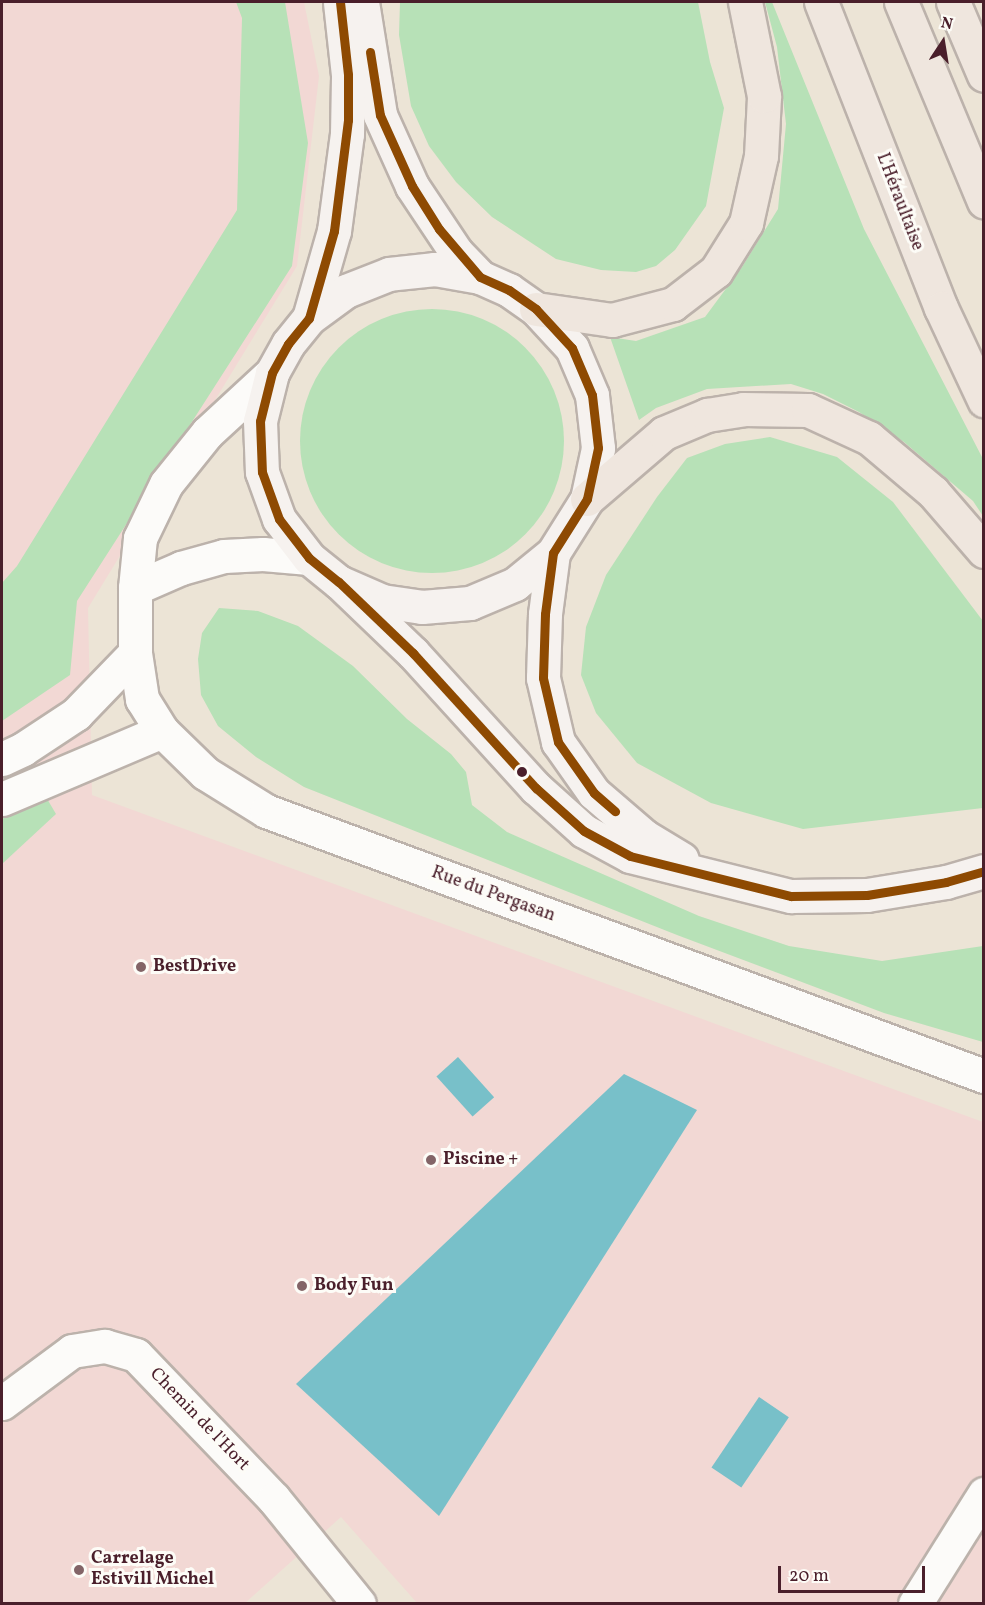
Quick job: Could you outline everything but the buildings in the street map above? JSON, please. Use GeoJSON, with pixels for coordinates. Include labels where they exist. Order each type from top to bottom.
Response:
{"type":"FeatureCollection","features":[{"type":"Feature","properties":{"kind":"highway"},"geometry":{"type":"LineString","coordinates":[[536,309],[612,320],[673,303],[716,271],[746,223],[761,156],[764,96],[745,2]]}},
{"type":"Feature","properties":{"kind":"highway","name":"L'Héraultaise"},"geometry":{"type":"LineString","coordinates":[[821,2],[941,308],[984,400]]}},
{"type":"Feature","properties":{"kind":"highway"},"geometry":{"type":"LineString","coordinates":[[901,2],[984,201]]}},
{"type":"Feature","properties":{"kind":"highway"},"geometry":{"type":"LineString","coordinates":[[952,2],[984,75]]}},
{"type":"Feature","properties":{"kind":"highway"},"geometry":{"type":"LineString","coordinates":[[587,499],[664,433],[707,415],[743,409],[808,410],[869,438],[933,492],[984,551]]}},
{"type":"Feature","properties":{"kind":"street"},"geometry":{"type":"LineString","coordinates":[[309,318],[334,231],[346,134],[348,75],[340,2]]}},
{"type":"Feature","properties":{"kind":"street"},"geometry":{"type":"LineString","coordinates":[[362,2],[380,115],[412,186],[456,252],[480,277]]}},
{"type":"Feature","properties":{"kind":"street"},"geometry":{"type":"LineString","coordinates":[[339,582],[382,601],[422,608],[470,603],[515,584],[554,553],[587,499],[598,448],[592,396],[572,348],[536,309],[509,290],[480,277],[435,270],[389,274],[346,291],[309,318],[288,344],[272,373],[260,422],[262,472],[279,519],[309,558],[339,582],[421,662],[536,788],[585,831],[630,856],[715,879],[791,896],[867,895],[946,882],[984,871]]}},
{"type":"Feature","properties":{"kind":"street","name":"Rue du Pergasan"},"geometry":{"type":"LineString","coordinates":[[272,373],[207,433],[166,484],[140,538],[135,588],[135,653],[142,699],[162,731],[205,773],[266,811],[984,1076]]}},
{"type":"Feature","properties":{"kind":"street"},"geometry":{"type":"LineString","coordinates":[[554,553],[545,614],[543,678],[558,742],[594,793],[645,836],[715,879]]}},
{"type":"Feature","properties":{"kind":"street"},"geometry":{"type":"LineString","coordinates":[[135,588],[181,568],[224,556],[263,554],[309,558]]}},
{"type":"Feature","properties":{"kind":"street"},"geometry":{"type":"LineString","coordinates":[[2,759],[23,749],[76,714],[135,653]]}},
{"type":"Feature","properties":{"kind":"street"},"geometry":{"type":"LineString","coordinates":[[2,799],[162,731]]}},
{"type":"Feature","properties":{"kind":"street","name":"Chemin de l'Hort"},"geometry":{"type":"LineString","coordinates":[[2,1403],[72,1351],[105,1346],[136,1355],[274,1499],[358,1604]]}},
{"type":"Feature","properties":{"kind":"street"},"geometry":{"type":"LineString","coordinates":[[915,1604],[984,1494]]}},
{"type":"Feature","properties":{"kind":"shaded area"},"geometry":{"type":"Polygon","coordinates":[[[2,2],[304,2],[319,76],[297,266],[88,608],[92,795],[983,1122],[983,1603],[417,1603],[341,1517],[245,1603],[2,1604],[2,2]]]}},
{"type":"Feature","properties":{"kind":"green space"},"geometry":{"type":"Polygon","coordinates":[[[236,2],[285,2],[308,143],[292,266],[77,601],[70,675],[2,721],[2,583],[17,566],[237,210],[242,18],[236,2]]]}},
{"type":"Feature","properties":{"kind":"green space"},"geometry":{"type":"Polygon","coordinates":[[[400,2],[698,2],[710,62],[724,108],[706,206],[675,250],[656,266],[636,272],[601,270],[556,259],[492,217],[456,182],[429,146],[411,106],[399,35],[400,2]]]}},
{"type":"Feature","properties":{"kind":"green space"},"geometry":{"type":"Polygon","coordinates":[[[765,2],[772,2],[864,229],[983,459],[983,516],[973,501],[904,442],[859,412],[823,394],[791,384],[707,389],[656,408],[639,420],[610,337],[636,341],[705,317],[742,267],[778,209],[786,124],[777,47],[765,2]]]}},
{"type":"Feature","properties":{"kind":"green space"},"geometry":{"type":"Polygon","coordinates":[[[419,309],[445,309],[470,314],[494,324],[526,347],[542,367],[554,390],[562,415],[564,441],[562,467],[554,492],[542,515],[526,535],[506,551],[470,568],[445,573],[419,573],[394,568],[370,558],[338,535],[322,515],[305,479],[300,454],[300,428],[305,403],[315,379],[338,347],[358,331],[394,314],[419,309]]]}},
{"type":"Feature","properties":{"kind":"green space"},"geometry":{"type":"Polygon","coordinates":[[[770,437],[837,457],[893,502],[983,621],[983,808],[803,829],[711,803],[637,763],[596,713],[581,675],[586,627],[606,575],[657,497],[687,458],[725,444],[770,437]]]}},
{"type":"Feature","properties":{"kind":"green space"},"geometry":{"type":"Polygon","coordinates":[[[219,608],[258,611],[298,626],[353,666],[407,719],[451,754],[466,772],[472,805],[507,832],[699,916],[789,946],[882,961],[983,946],[983,1042],[884,1013],[677,935],[304,787],[256,757],[218,726],[201,695],[198,659],[202,633],[219,608]]]}},
{"type":"Feature","properties":{"kind":"green space"},"geometry":{"type":"Polygon","coordinates":[[[46,797],[56,814],[2,864],[2,819],[46,797]]]}},
{"type":"Feature","properties":{"kind":"water"},"geometry":{"type":"Polygon","coordinates":[[[458,1057],[494,1097],[473,1117],[436,1076],[458,1057]]]}},
{"type":"Feature","properties":{"kind":"water"},"geometry":{"type":"Polygon","coordinates":[[[624,1074],[697,1110],[439,1516],[296,1384],[624,1074]]]}},
{"type":"Feature","properties":{"kind":"water"},"geometry":{"type":"Polygon","coordinates":[[[759,1397],[789,1417],[741,1488],[711,1467],[759,1397]]]}},
{"type":"Feature","properties":{"kind":"transit line"},"geometry":{"type":"LineString","coordinates":[[340,2],[348,75],[348,120],[334,231],[309,318],[288,344],[272,373],[260,421],[262,472],[279,519],[309,558],[339,582],[413,653],[536,788],[584,831],[630,856],[791,896],[867,895],[946,882],[984,871]]}},
{"type":"Feature","properties":{"kind":"transit line"},"geometry":{"type":"LineString","coordinates":[[370,52],[380,115],[412,186],[439,229],[480,277],[509,290],[536,309],[572,348],[592,395],[598,448],[587,499],[553,553],[545,614],[543,678],[558,742],[594,793],[615,811]]}},
{"type":"Feature","properties":{"kind":"place","name":"BestDrive"},"geometry":{"type":"Point","coordinates":[141,967]}},
{"type":"Feature","properties":{"kind":"place","name":"Piscine +"},"geometry":{"type":"Point","coordinates":[431,1160]}},
{"type":"Feature","properties":{"kind":"place","name":"Body Fun"},"geometry":{"type":"Point","coordinates":[302,1286]}},
{"type":"Feature","properties":{"kind":"place","name":"Carrelage Estivill Michel"},"geometry":{"type":"Point","coordinates":[79,1570]}}]}
